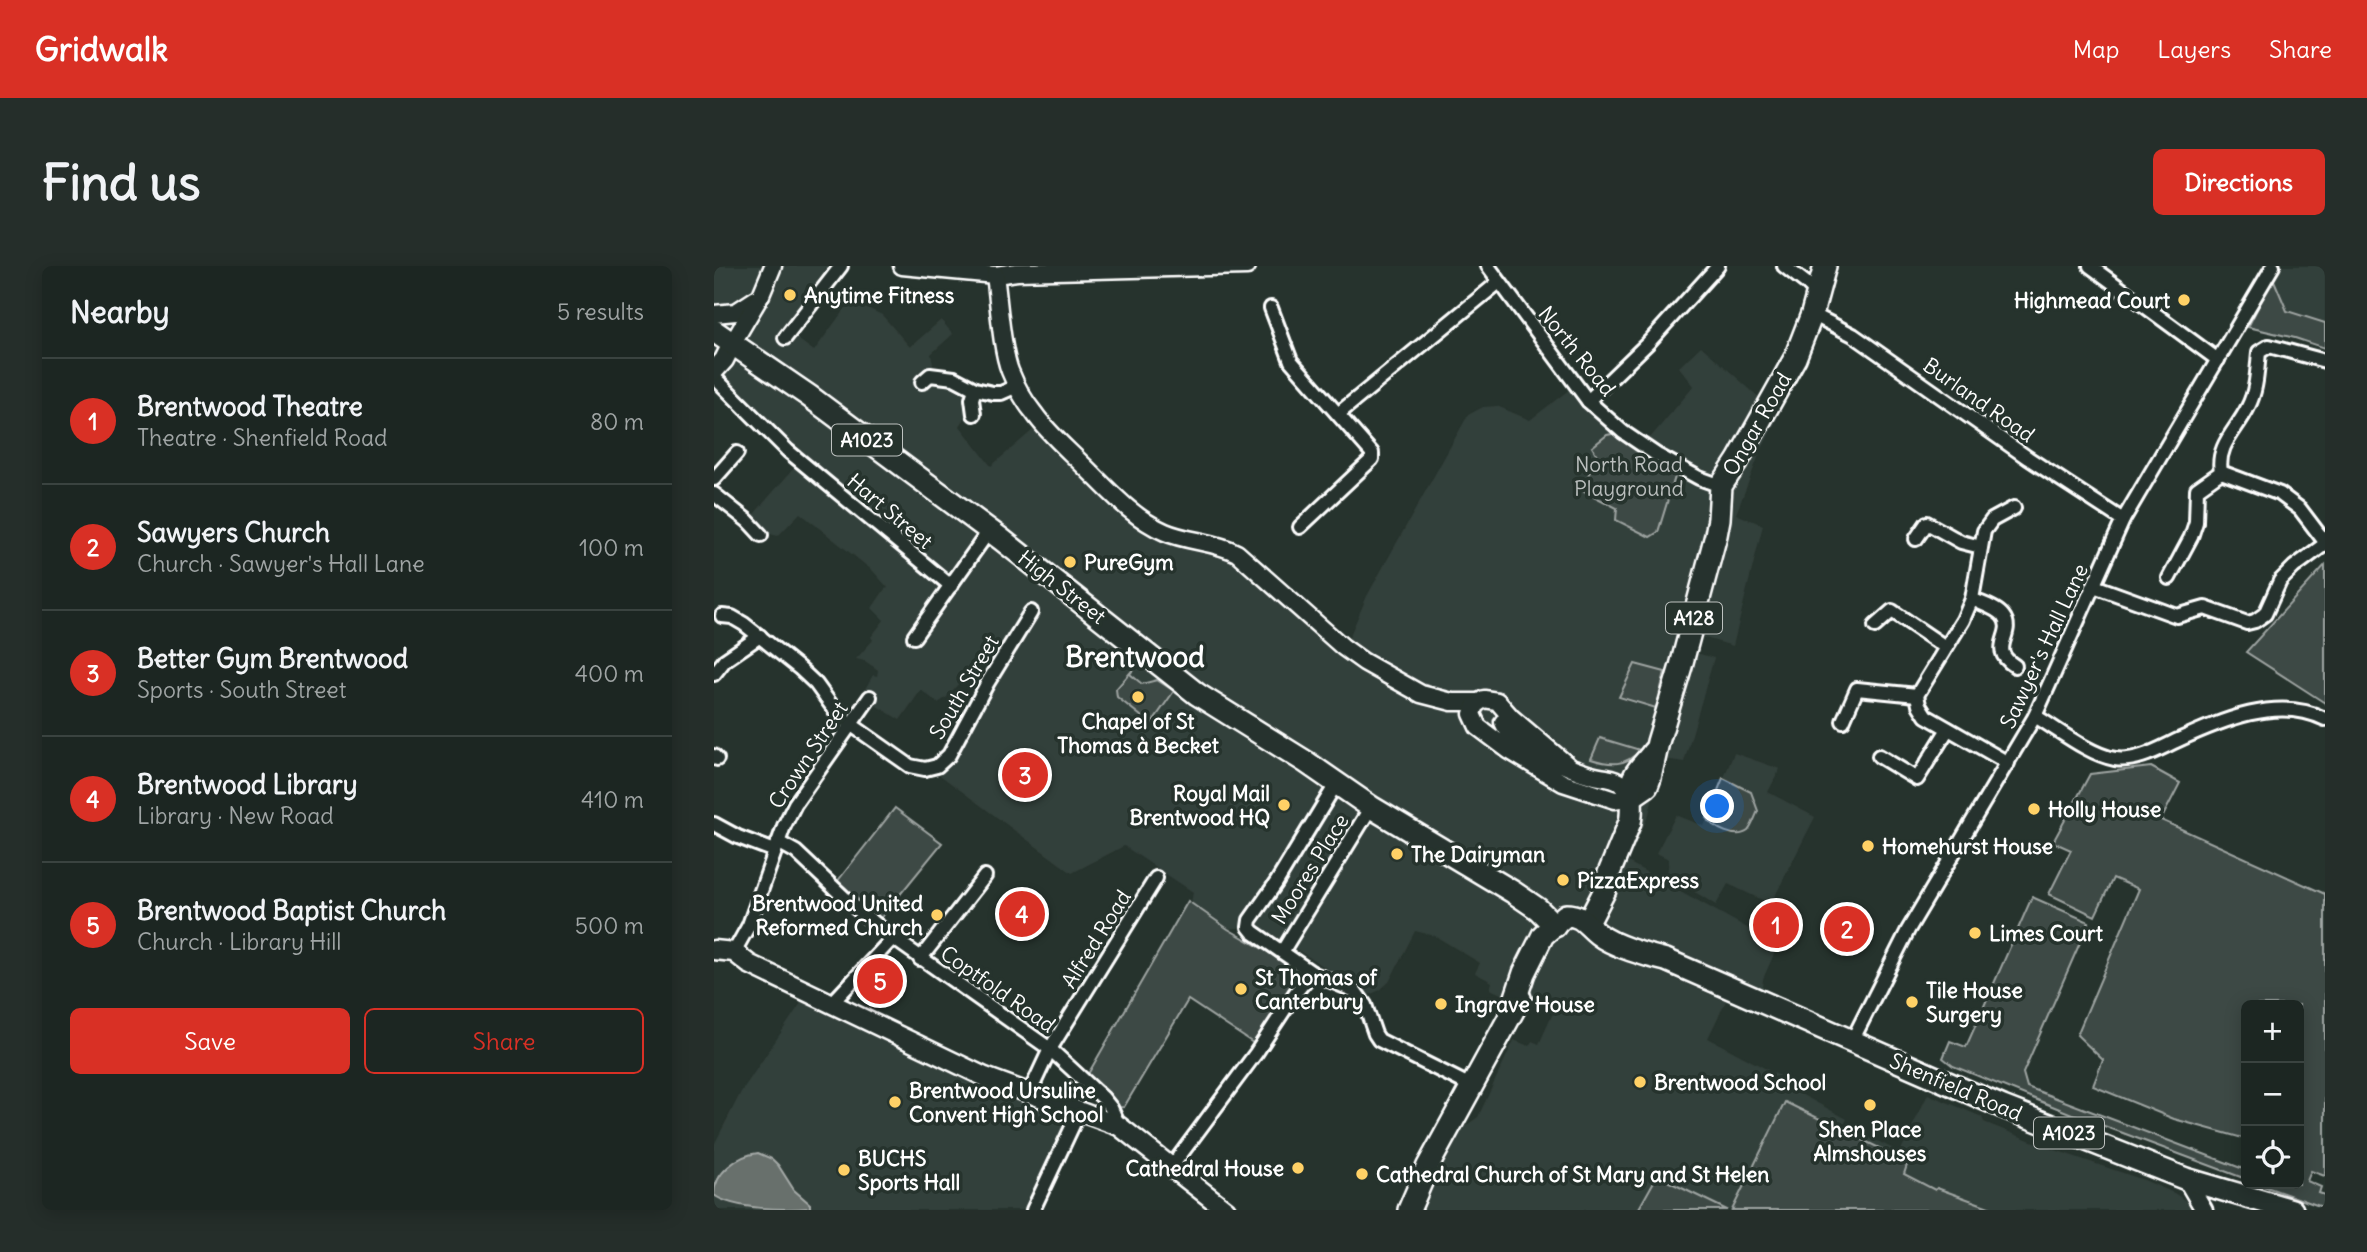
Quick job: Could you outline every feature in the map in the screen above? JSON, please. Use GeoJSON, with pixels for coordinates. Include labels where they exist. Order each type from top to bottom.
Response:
{"type":"FeatureCollection","features":[{"type":"Feature","properties":{"kind":"main road","name":"Ongar Road"},"geometry":{"type":"LineString","coordinates":[[1597,920],[1588,903],[1596,887],[1609,873],[1630,822],[1631,797],[1647,786],[1716,534],[1721,486],[1788,372],[1815,305],[1825,266]]}},
{"type":"Feature","properties":{"kind":"main road","name":"High Street"},"geometry":{"type":"LineString","coordinates":[[714,331],[815,401],[1053,579],[1175,678],[1371,807],[1520,897],[1538,909],[1555,926]]}},
{"type":"Feature","properties":{"kind":"main road"},"geometry":{"type":"LineString","coordinates":[[714,371],[732,344]]}},
{"type":"Feature","properties":{"kind":"main road"},"geometry":{"type":"LineString","coordinates":[[1409,1210],[1428,1166],[1471,1086],[1554,942],[1555,926],[1576,928],[1597,920]]}},
{"type":"Feature","properties":{"kind":"main road","name":"Shenfield Road"},"geometry":{"type":"LineString","coordinates":[[1597,920],[1598,935],[1647,956],[1666,960],[1851,1043],[2003,1107],[2186,1179],[2279,1208]]}},
{"type":"Feature","properties":{"kind":"main road"},"geometry":{"type":"LineString","coordinates":[[721,953],[985,1077],[1119,1126],[1226,1210]]}},
{"type":"Feature","properties":{"kind":"street"},"geometry":{"type":"LineString","coordinates":[[732,344],[761,295],[774,266]]}},
{"type":"Feature","properties":{"kind":"street"},"geometry":{"type":"LineString","coordinates":[[785,338],[842,266]]}},
{"type":"Feature","properties":{"kind":"street"},"geometry":{"type":"LineString","coordinates":[[902,266],[995,275],[1017,272],[1247,266]]}},
{"type":"Feature","properties":{"kind":"street","name":"North Road"},"geometry":{"type":"LineString","coordinates":[[1488,266],[1588,401],[1623,432],[1657,455],[1699,478],[1721,486]]}},
{"type":"Feature","properties":{"kind":"street"},"geometry":{"type":"LineString","coordinates":[[1588,401],[1648,342],[1718,266]]}},
{"type":"Feature","properties":{"kind":"street","name":"Burland Road"},"geometry":{"type":"LineString","coordinates":[[1784,266],[1807,283],[1815,305],[1853,335],[2123,520]]}},
{"type":"Feature","properties":{"kind":"street"},"geometry":{"type":"LineString","coordinates":[[2090,266],[2218,360]]}},
{"type":"Feature","properties":{"kind":"street","name":"Sawyer's Hall Lane"},"geometry":{"type":"LineString","coordinates":[[1851,1043],[1908,930],[2035,716],[2123,520],[2218,360],[2267,268]]}},
{"type":"Feature","properties":{"kind":"street"},"geometry":{"type":"LineString","coordinates":[[995,275],[1005,351],[1017,386],[1041,423],[1105,487],[1145,521],[1164,532],[1187,540],[1224,546],[1237,553],[1343,647],[1408,688],[1481,728],[1510,751],[1563,783],[1615,800],[1631,797],[1620,782],[1570,766],[1524,743],[1507,731],[1503,716],[1493,699],[1452,702],[1421,694]]}},
{"type":"Feature","properties":{"kind":"street"},"geometry":{"type":"LineString","coordinates":[[1338,414],[1499,282]]}},
{"type":"Feature","properties":{"kind":"street"},"geometry":{"type":"LineString","coordinates":[[714,314],[736,312],[761,295]]}},
{"type":"Feature","properties":{"kind":"street"},"geometry":{"type":"LineString","coordinates":[[1271,308],[1289,358],[1372,453],[1372,459],[1300,527]]}},
{"type":"Feature","properties":{"kind":"street"},"geometry":{"type":"LineString","coordinates":[[2221,472],[2219,459],[2224,444],[2249,406],[2256,384],[2259,352],[2269,346],[2325,361]]}},
{"type":"Feature","properties":{"kind":"street"},"geometry":{"type":"LineString","coordinates":[[922,382],[930,375],[954,378],[975,389],[1002,393],[1017,386]]}},
{"type":"Feature","properties":{"kind":"street","name":"Hart Street"},"geometry":{"type":"LineString","coordinates":[[714,377],[788,451],[951,586]]}},
{"type":"Feature","properties":{"kind":"street"},"geometry":{"type":"LineString","coordinates":[[974,414],[972,399],[975,389]]}},
{"type":"Feature","properties":{"kind":"street"},"geometry":{"type":"LineString","coordinates":[[714,479],[737,453]]}},
{"type":"Feature","properties":{"kind":"street"},"geometry":{"type":"LineString","coordinates":[[2094,586],[2177,616],[2205,608],[2247,623],[2265,614],[2280,581],[2299,562],[2325,543],[2301,509],[2280,494],[2221,472]]}},
{"type":"Feature","properties":{"kind":"street"},"geometry":{"type":"LineString","coordinates":[[2169,578],[2196,522],[2197,489],[2221,472]]}},
{"type":"Feature","properties":{"kind":"street"},"geometry":{"type":"LineString","coordinates":[[714,494],[747,520],[761,535]]}},
{"type":"Feature","properties":{"kind":"street"},"geometry":{"type":"LineString","coordinates":[[2008,763],[1926,716],[1919,705],[1917,695],[1963,620],[1972,600],[1984,531],[1992,520],[2014,508]]}},
{"type":"Feature","properties":{"kind":"street"},"geometry":{"type":"LineString","coordinates":[[1916,539],[1927,523],[1961,542],[1981,547]]}},
{"type":"Feature","properties":{"kind":"street"},"geometry":{"type":"LineString","coordinates":[[914,637],[989,531]]}},
{"type":"Feature","properties":{"kind":"street"},"geometry":{"type":"LineString","coordinates":[[1972,600],[2001,613],[2007,628],[2001,645],[2003,654],[2008,662],[2015,666]]}},
{"type":"Feature","properties":{"kind":"street"},"geometry":{"type":"LineString","coordinates":[[1875,626],[1892,611],[1945,646]]}},
{"type":"Feature","properties":{"kind":"street","name":"South Street"},"geometry":{"type":"LineString","coordinates":[[851,724],[910,766],[925,769],[937,766],[949,755],[988,682],[1031,612]]}},
{"type":"Feature","properties":{"kind":"street"},"geometry":{"type":"LineString","coordinates":[[722,616],[732,617],[760,636],[816,684],[839,716],[851,724]]}},
{"type":"Feature","properties":{"kind":"street"},"geometry":{"type":"LineString","coordinates":[[714,674],[725,660],[760,636]]}},
{"type":"Feature","properties":{"kind":"street"},"geometry":{"type":"LineString","coordinates":[[1843,721],[1857,688],[1917,695]]}},
{"type":"Feature","properties":{"kind":"street","name":"Crown Street"},"geometry":{"type":"LineString","coordinates":[[721,953],[749,925],[776,847],[795,804],[870,697]]}},
{"type":"Feature","properties":{"kind":"street"},"geometry":{"type":"LineString","coordinates":[[1478,702],[1472,714],[1481,728]]}},
{"type":"Feature","properties":{"kind":"street"},"geometry":{"type":"LineString","coordinates":[[2035,716],[2102,755],[2118,759],[2146,755],[2228,720],[2273,710],[2305,711],[2325,719]]}},
{"type":"Feature","properties":{"kind":"street"},"geometry":{"type":"LineString","coordinates":[[1481,728],[1495,729],[1503,716]]}},
{"type":"Feature","properties":{"kind":"street"},"geometry":{"type":"LineString","coordinates":[[1880,757],[1917,779],[1948,729]]}},
{"type":"Feature","properties":{"kind":"street"},"geometry":{"type":"LineString","coordinates":[[1336,784],[1249,923],[1253,932],[1312,972],[1355,991],[1379,1040],[1471,1086]]}},
{"type":"Feature","properties":{"kind":"street","name":"Moores Place"},"geometry":{"type":"LineString","coordinates":[[1282,952],[1371,807]]}},
{"type":"Feature","properties":{"kind":"street","name":"Coptfold Road"},"geometry":{"type":"LineString","coordinates":[[714,824],[738,837],[796,852],[851,904],[920,959],[1050,1049],[1111,1108],[1119,1126]]}},
{"type":"Feature","properties":{"kind":"street"},"geometry":{"type":"LineString","coordinates":[[920,959],[985,876]]}},
{"type":"Feature","properties":{"kind":"street","name":"Alfred Road"},"geometry":{"type":"LineString","coordinates":[[1029,1094],[1050,1049],[1156,878]]}},
{"type":"Feature","properties":{"kind":"street"},"geometry":{"type":"LineString","coordinates":[[832,1003],[893,938]]}},
{"type":"Feature","properties":{"kind":"street"},"geometry":{"type":"LineString","coordinates":[[1172,1167],[1312,972]]}},
{"type":"Feature","properties":{"kind":"street"},"geometry":{"type":"LineString","coordinates":[[1032,1210],[1080,1110]]}},
{"type":"Feature","properties":{"kind":"street"},"geometry":{"type":"LineString","coordinates":[[2186,1179],[2204,1210]]}},
{"type":"Feature","properties":{"kind":"shaded area"},"geometry":{"type":"Polygon","coordinates":[[[714,266],[828,266],[784,329],[814,351],[851,300],[882,315],[910,347],[941,320],[953,334],[931,354],[936,380],[961,385],[965,395],[964,405],[970,410],[960,426],[991,466],[1041,423],[1162,528],[1224,546],[1344,649],[1367,596],[1468,415],[1483,407],[1497,406],[1530,420],[1579,382],[1626,423],[1650,438],[1694,386],[1679,367],[1701,346],[1779,415],[1759,455],[1736,514],[1763,525],[1733,646],[1691,634],[1686,650],[1714,658],[1684,762],[1664,759],[1649,789],[1653,797],[1649,814],[1628,862],[1778,945],[1763,979],[1760,1003],[1666,960],[1659,972],[1726,1001],[1708,1038],[1787,1080],[1784,1085],[1847,1119],[1844,1125],[1900,1152],[1928,1094],[1982,1117],[1984,1122],[2174,1193],[2194,1210],[1420,1210],[1457,1132],[1478,1117],[1514,1040],[1529,1046],[1532,1041],[1539,1044],[1553,1013],[1530,998],[1508,997],[1490,989],[1492,982],[1475,973],[1480,963],[1435,936],[1415,931],[1389,982],[1369,995],[1253,922],[1246,927],[1228,929],[1191,903],[1193,892],[1124,846],[1072,873],[933,770],[995,670],[979,660],[947,697],[938,703],[921,690],[900,720],[872,703],[865,689],[873,675],[877,676],[878,670],[865,661],[856,659],[873,640],[871,637],[884,620],[872,608],[888,588],[873,571],[800,513],[778,536],[766,533],[761,535],[748,521],[800,461],[714,377],[714,266]]]}},
{"type":"Feature","properties":{"kind":"shaded area"},"geometry":{"type":"Polygon","coordinates":[[[2281,266],[2325,266],[2325,323],[2287,311],[2273,278],[2281,266]]]}},
{"type":"Feature","properties":{"kind":"shaded area"},"geometry":{"type":"Polygon","coordinates":[[[1734,753],[1780,769],[1768,792],[1815,817],[1771,904],[1728,884],[1716,905],[1667,875],[1669,859],[1656,853],[1676,815],[1704,826],[1734,753]]]}},
{"type":"Feature","properties":{"kind":"shaded area","name":"Brentwood Ursuline Convent High School"},"geometry":{"type":"Polygon","coordinates":[[[809,991],[1080,1110],[1033,1210],[714,1210],[714,1145],[741,1092],[809,991]]]}},
{"type":"Feature","properties":{"kind":"shaded area"},"geometry":{"type":"Polygon","coordinates":[[[758,1153],[778,1165],[794,1190],[810,1204],[810,1208],[774,1209],[747,1206],[734,1204],[714,1195],[718,1179],[728,1167],[743,1157],[758,1153]]]}},
{"type":"Feature","properties":{"kind":"green space"},"geometry":{"type":"Polygon","coordinates":[[[2273,278],[2287,311],[2325,323],[2325,348],[2248,327],[2273,278]]]}},
{"type":"Feature","properties":{"kind":"green space","name":"North Road Playground"},"geometry":{"type":"Polygon","coordinates":[[[1623,432],[1678,467],[1658,532],[1650,537],[1616,520],[1617,508],[1582,490],[1597,455],[1592,447],[1607,435],[1623,432]]]}},
{"type":"Feature","properties":{"kind":"green space"},"geometry":{"type":"Polygon","coordinates":[[[2325,565],[2325,703],[2246,652],[2325,565]]]}},
{"type":"Feature","properties":{"kind":"green space"},"geometry":{"type":"Polygon","coordinates":[[[1635,664],[1665,672],[1656,708],[1619,697],[1635,664]]]}},
{"type":"Feature","properties":{"kind":"green space"},"geometry":{"type":"Polygon","coordinates":[[[1137,665],[1130,674],[1142,684],[1157,680],[1174,691],[1151,724],[1117,697],[1116,689],[1137,665]]]}},
{"type":"Feature","properties":{"kind":"green space"},"geometry":{"type":"Polygon","coordinates":[[[1600,738],[1640,750],[1623,762],[1605,763],[1591,759],[1600,738]]]}},
{"type":"Feature","properties":{"kind":"green space"},"geometry":{"type":"Polygon","coordinates":[[[2151,767],[2180,783],[2161,820],[2325,894],[2325,1176],[2311,1171],[2307,1181],[2321,1187],[2319,1193],[2325,1195],[2325,1208],[2272,1189],[2304,1189],[2304,1000],[2241,1000],[2241,1138],[2174,1119],[2093,1086],[2103,1060],[2077,1035],[2139,889],[2113,878],[2095,916],[2049,894],[2071,850],[2053,842],[2090,774],[2151,767]]]}},
{"type":"Feature","properties":{"kind":"green space"},"geometry":{"type":"Polygon","coordinates":[[[1723,778],[1751,792],[1758,811],[1748,831],[1737,834],[1725,832],[1707,818],[1723,778]]]}},
{"type":"Feature","properties":{"kind":"green space"},"geometry":{"type":"Polygon","coordinates":[[[895,808],[942,843],[876,924],[833,887],[895,808]]]}},
{"type":"Feature","properties":{"kind":"green space"},"geometry":{"type":"Polygon","coordinates":[[[2032,897],[2089,922],[2023,1073],[2027,1087],[2241,1168],[2241,1177],[2072,1114],[1953,1066],[1943,1058],[1950,1041],[1966,1047],[2032,897]]]}},
{"type":"Feature","properties":{"kind":"green space"},"geometry":{"type":"Polygon","coordinates":[[[1188,901],[1228,929],[1301,971],[1253,1043],[1188,1000],[1124,1107],[1111,1108],[1084,1081],[1188,901]]]}},
{"type":"Feature","properties":{"kind":"green space"},"geometry":{"type":"Polygon","coordinates":[[[1785,1102],[1908,1162],[1904,1174],[1935,1190],[1937,1188],[1997,1210],[1732,1210],[1785,1102]]]}},
{"type":"Feature","properties":{"kind":"green space"},"geometry":{"type":"Polygon","coordinates":[[[1657,1176],[1727,1210],[1638,1210],[1657,1176]]]}},
{"type":"Feature","properties":{"kind":"place","name":"Anytime Fitness"},"geometry":{"type":"Point","coordinates":[790,295]}},
{"type":"Feature","properties":{"kind":"place","name":"Highmead Court"},"geometry":{"type":"Point","coordinates":[2184,300]}},
{"type":"Feature","properties":{"kind":"place","name":"PureGym"},"geometry":{"type":"Point","coordinates":[1070,562]}},
{"type":"Feature","properties":{"kind":"place","name":"Chapel of St Thomas à Becket"},"geometry":{"type":"Point","coordinates":[1138,697]}},
{"type":"Feature","properties":{"kind":"place","name":"Better Gym Brentwood"},"geometry":{"type":"Point","coordinates":[1025,775]}},
{"type":"Feature","properties":{"kind":"place","name":"Royal Mail Brentwood HQ"},"geometry":{"type":"Point","coordinates":[1284,805]}},
{"type":"Feature","properties":{"kind":"place","name":"Holly House"},"geometry":{"type":"Point","coordinates":[2034,809]}},
{"type":"Feature","properties":{"kind":"place","name":"Homehurst House"},"geometry":{"type":"Point","coordinates":[1868,846]}},
{"type":"Feature","properties":{"kind":"place","name":"The Dairyman"},"geometry":{"type":"Point","coordinates":[1397,854]}},
{"type":"Feature","properties":{"kind":"place","name":"PizzaExpress"},"geometry":{"type":"Point","coordinates":[1563,880]}},
{"type":"Feature","properties":{"kind":"place","name":"Brentwood Library"},"geometry":{"type":"Point","coordinates":[1022,914]}},
{"type":"Feature","properties":{"kind":"place","name":"Brentwood United Reformed Church"},"geometry":{"type":"Point","coordinates":[937,915]}},
{"type":"Feature","properties":{"kind":"place","name":"Brentwood Theatre"},"geometry":{"type":"Point","coordinates":[1776,925]}},
{"type":"Feature","properties":{"kind":"place","name":"Sawyers Church"},"geometry":{"type":"Point","coordinates":[1847,929]}},
{"type":"Feature","properties":{"kind":"place","name":"Limes Court"},"geometry":{"type":"Point","coordinates":[1975,933]}},
{"type":"Feature","properties":{"kind":"place","name":"Brentwood Baptist Church"},"geometry":{"type":"Point","coordinates":[880,981]}},
{"type":"Feature","properties":{"kind":"place","name":"St Thomas of Canterbury"},"geometry":{"type":"Point","coordinates":[1241,989]}},
{"type":"Feature","properties":{"kind":"place","name":"Tile House Surgery"},"geometry":{"type":"Point","coordinates":[1912,1002]}},
{"type":"Feature","properties":{"kind":"place","name":"Ingrave House"},"geometry":{"type":"Point","coordinates":[1441,1004]}},
{"type":"Feature","properties":{"kind":"place","name":"Brentwood School"},"geometry":{"type":"Point","coordinates":[1640,1082]}},
{"type":"Feature","properties":{"kind":"place","name":"Brentwood Ursuline Convent High School"},"geometry":{"type":"Point","coordinates":[895,1102]}},
{"type":"Feature","properties":{"kind":"place","name":"Shen Place Almshouses"},"geometry":{"type":"Point","coordinates":[1870,1105]}},
{"type":"Feature","properties":{"kind":"place","name":"Cathedral House"},"geometry":{"type":"Point","coordinates":[1298,1168]}},
{"type":"Feature","properties":{"kind":"place","name":"BUCHS Sports Hall"},"geometry":{"type":"Point","coordinates":[844,1170]}},
{"type":"Feature","properties":{"kind":"place","name":"Cathedral Church of St Mary and St Helen"},"geometry":{"type":"Point","coordinates":[1362,1174]}},
{"type":"Feature","properties":{"kind":"district","name":"Brentwood"},"geometry":{"type":"Point","coordinates":[1135,657]}}]}
